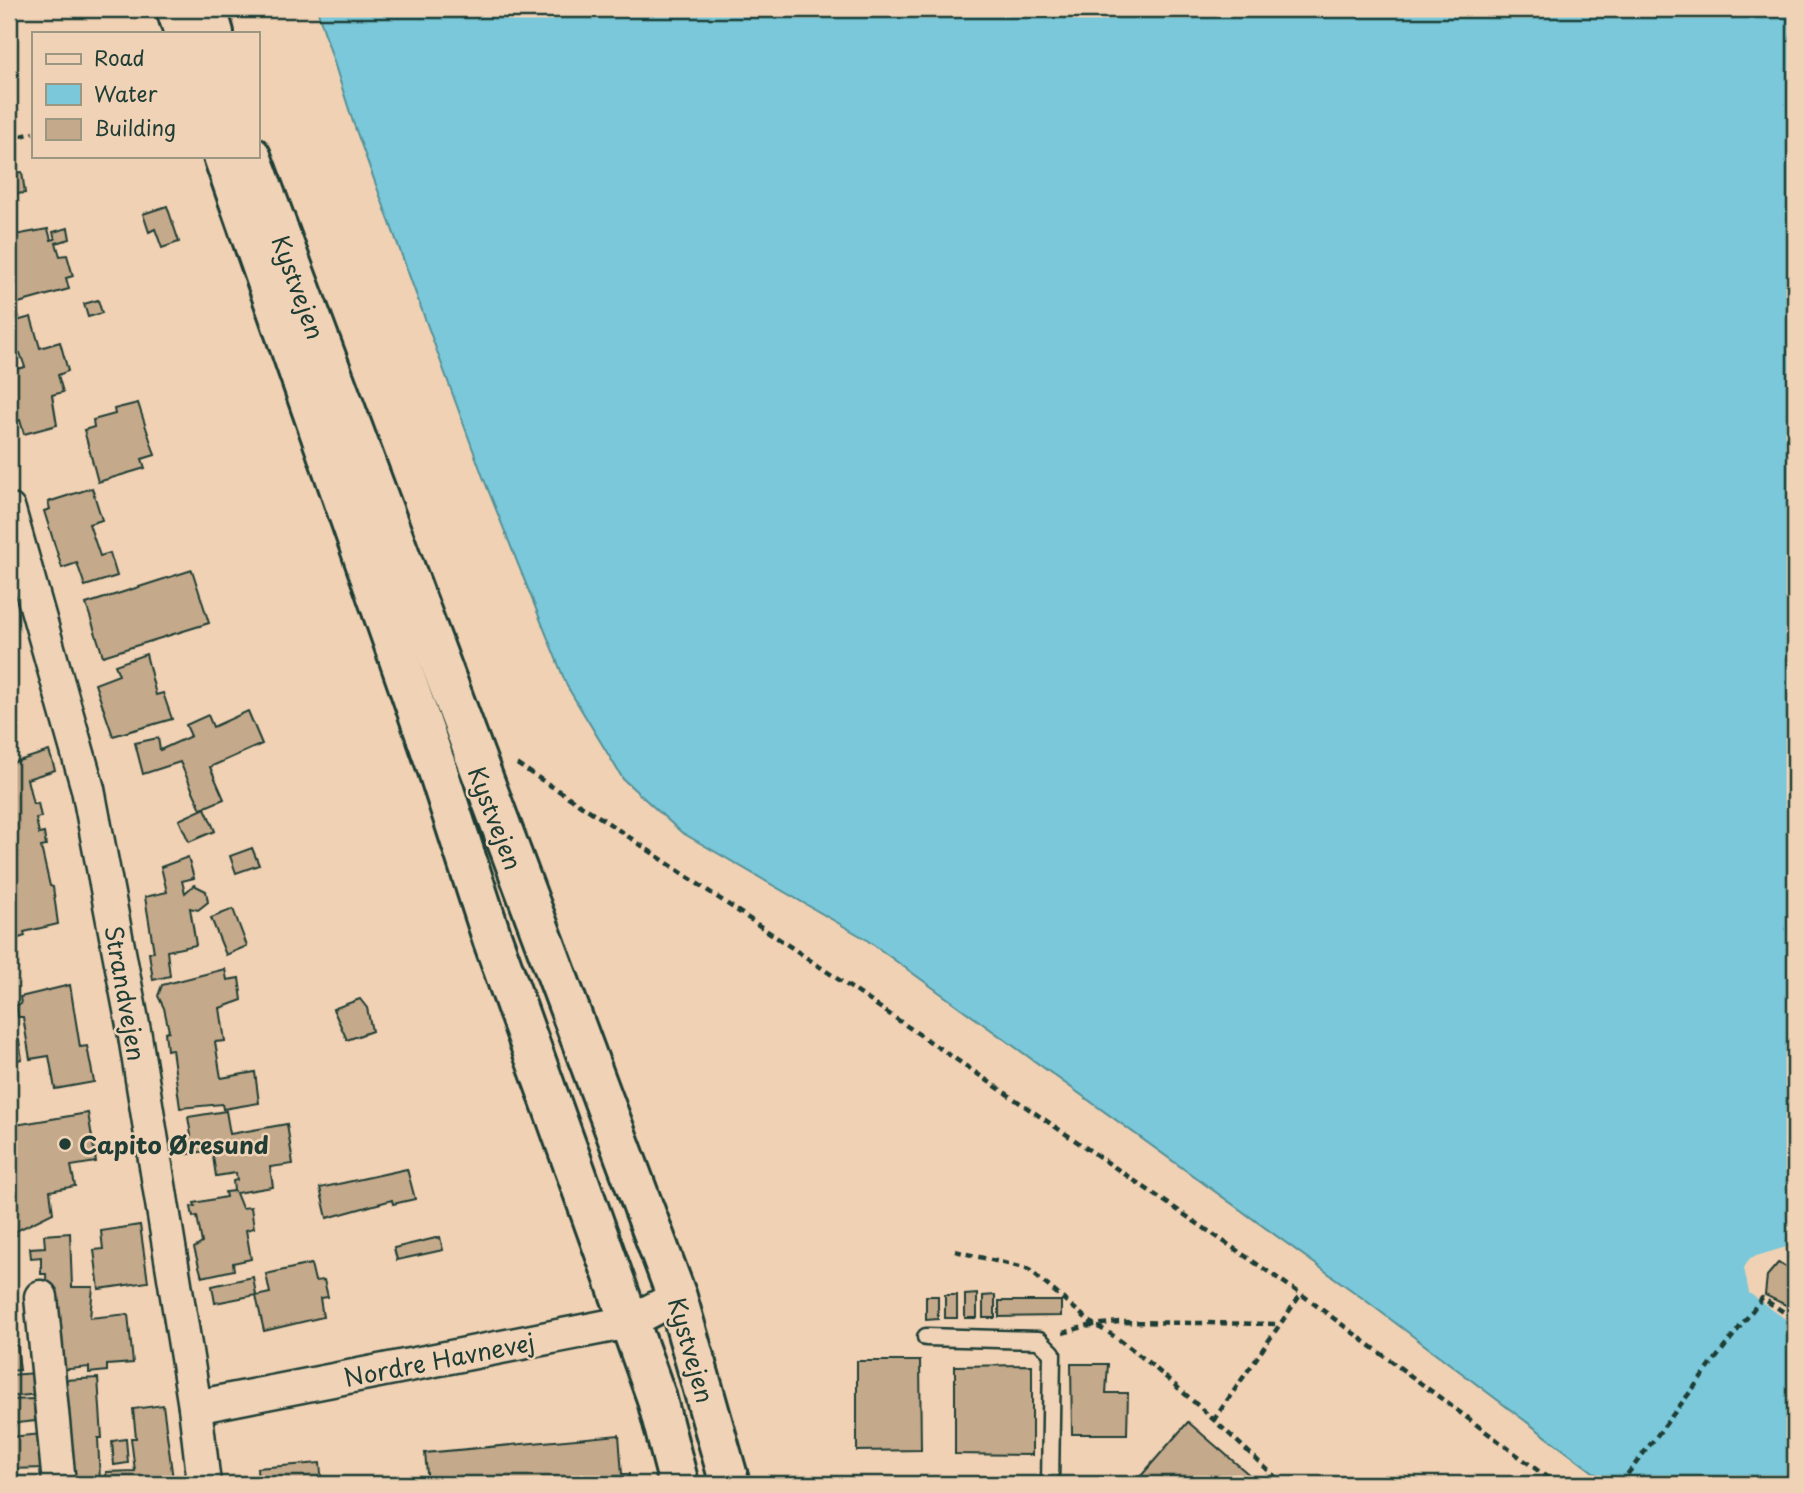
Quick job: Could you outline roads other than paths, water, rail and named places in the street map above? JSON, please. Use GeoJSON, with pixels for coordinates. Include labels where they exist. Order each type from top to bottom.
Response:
{"type":"FeatureCollection","features":[{"type":"Feature","properties":{"kind":"main road"},"geometry":{"type":"LineString","coordinates":[[176,9],[184,32]]}},
{"type":"Feature","properties":{"kind":"main road"},"geometry":{"type":"LineString","coordinates":[[207,9],[214,32]]}},
{"type":"Feature","properties":{"kind":"main road","name":"Kystvejen"},"geometry":{"type":"LineString","coordinates":[[224,158],[437,768],[492,938],[656,1396],[679,1484]]}},
{"type":"Feature","properties":{"kind":"main road","name":"Kystvejen"},"geometry":{"type":"LineString","coordinates":[[252,158],[463,730],[677,1297],[730,1484]]}},
{"type":"Feature","properties":{"kind":"street","name":"Strandvejen"},"geometry":{"type":"LineString","coordinates":[[9,510],[88,789],[135,1036],[195,1407],[204,1484]]}},
{"type":"Feature","properties":{"kind":"street"},"geometry":{"type":"LineString","coordinates":[[41,1297],[59,1484]]}},
{"type":"Feature","properties":{"kind":"street","name":"Nordre Havnevej"},"geometry":{"type":"LineString","coordinates":[[195,1407],[629,1322],[677,1297]]}},
{"type":"Feature","properties":{"kind":"lane"},"geometry":{"type":"LineString","coordinates":[[926,1337],[1039,1340],[1052,1353],[1050,1484]]}},
{"type":"Feature","properties":{"kind":"water"},"geometry":{"type":"Polygon","coordinates":[[[317,9],[1795,9],[1795,1484],[1609,1484],[1361,1297],[864,938],[681,832],[623,779],[567,686],[483,477],[353,122],[317,9]]]}},
{"type":"Feature","properties":{"kind":"place","name":"Capito Øresund"},"geometry":{"type":"Point","coordinates":[65,1144]}}]}
